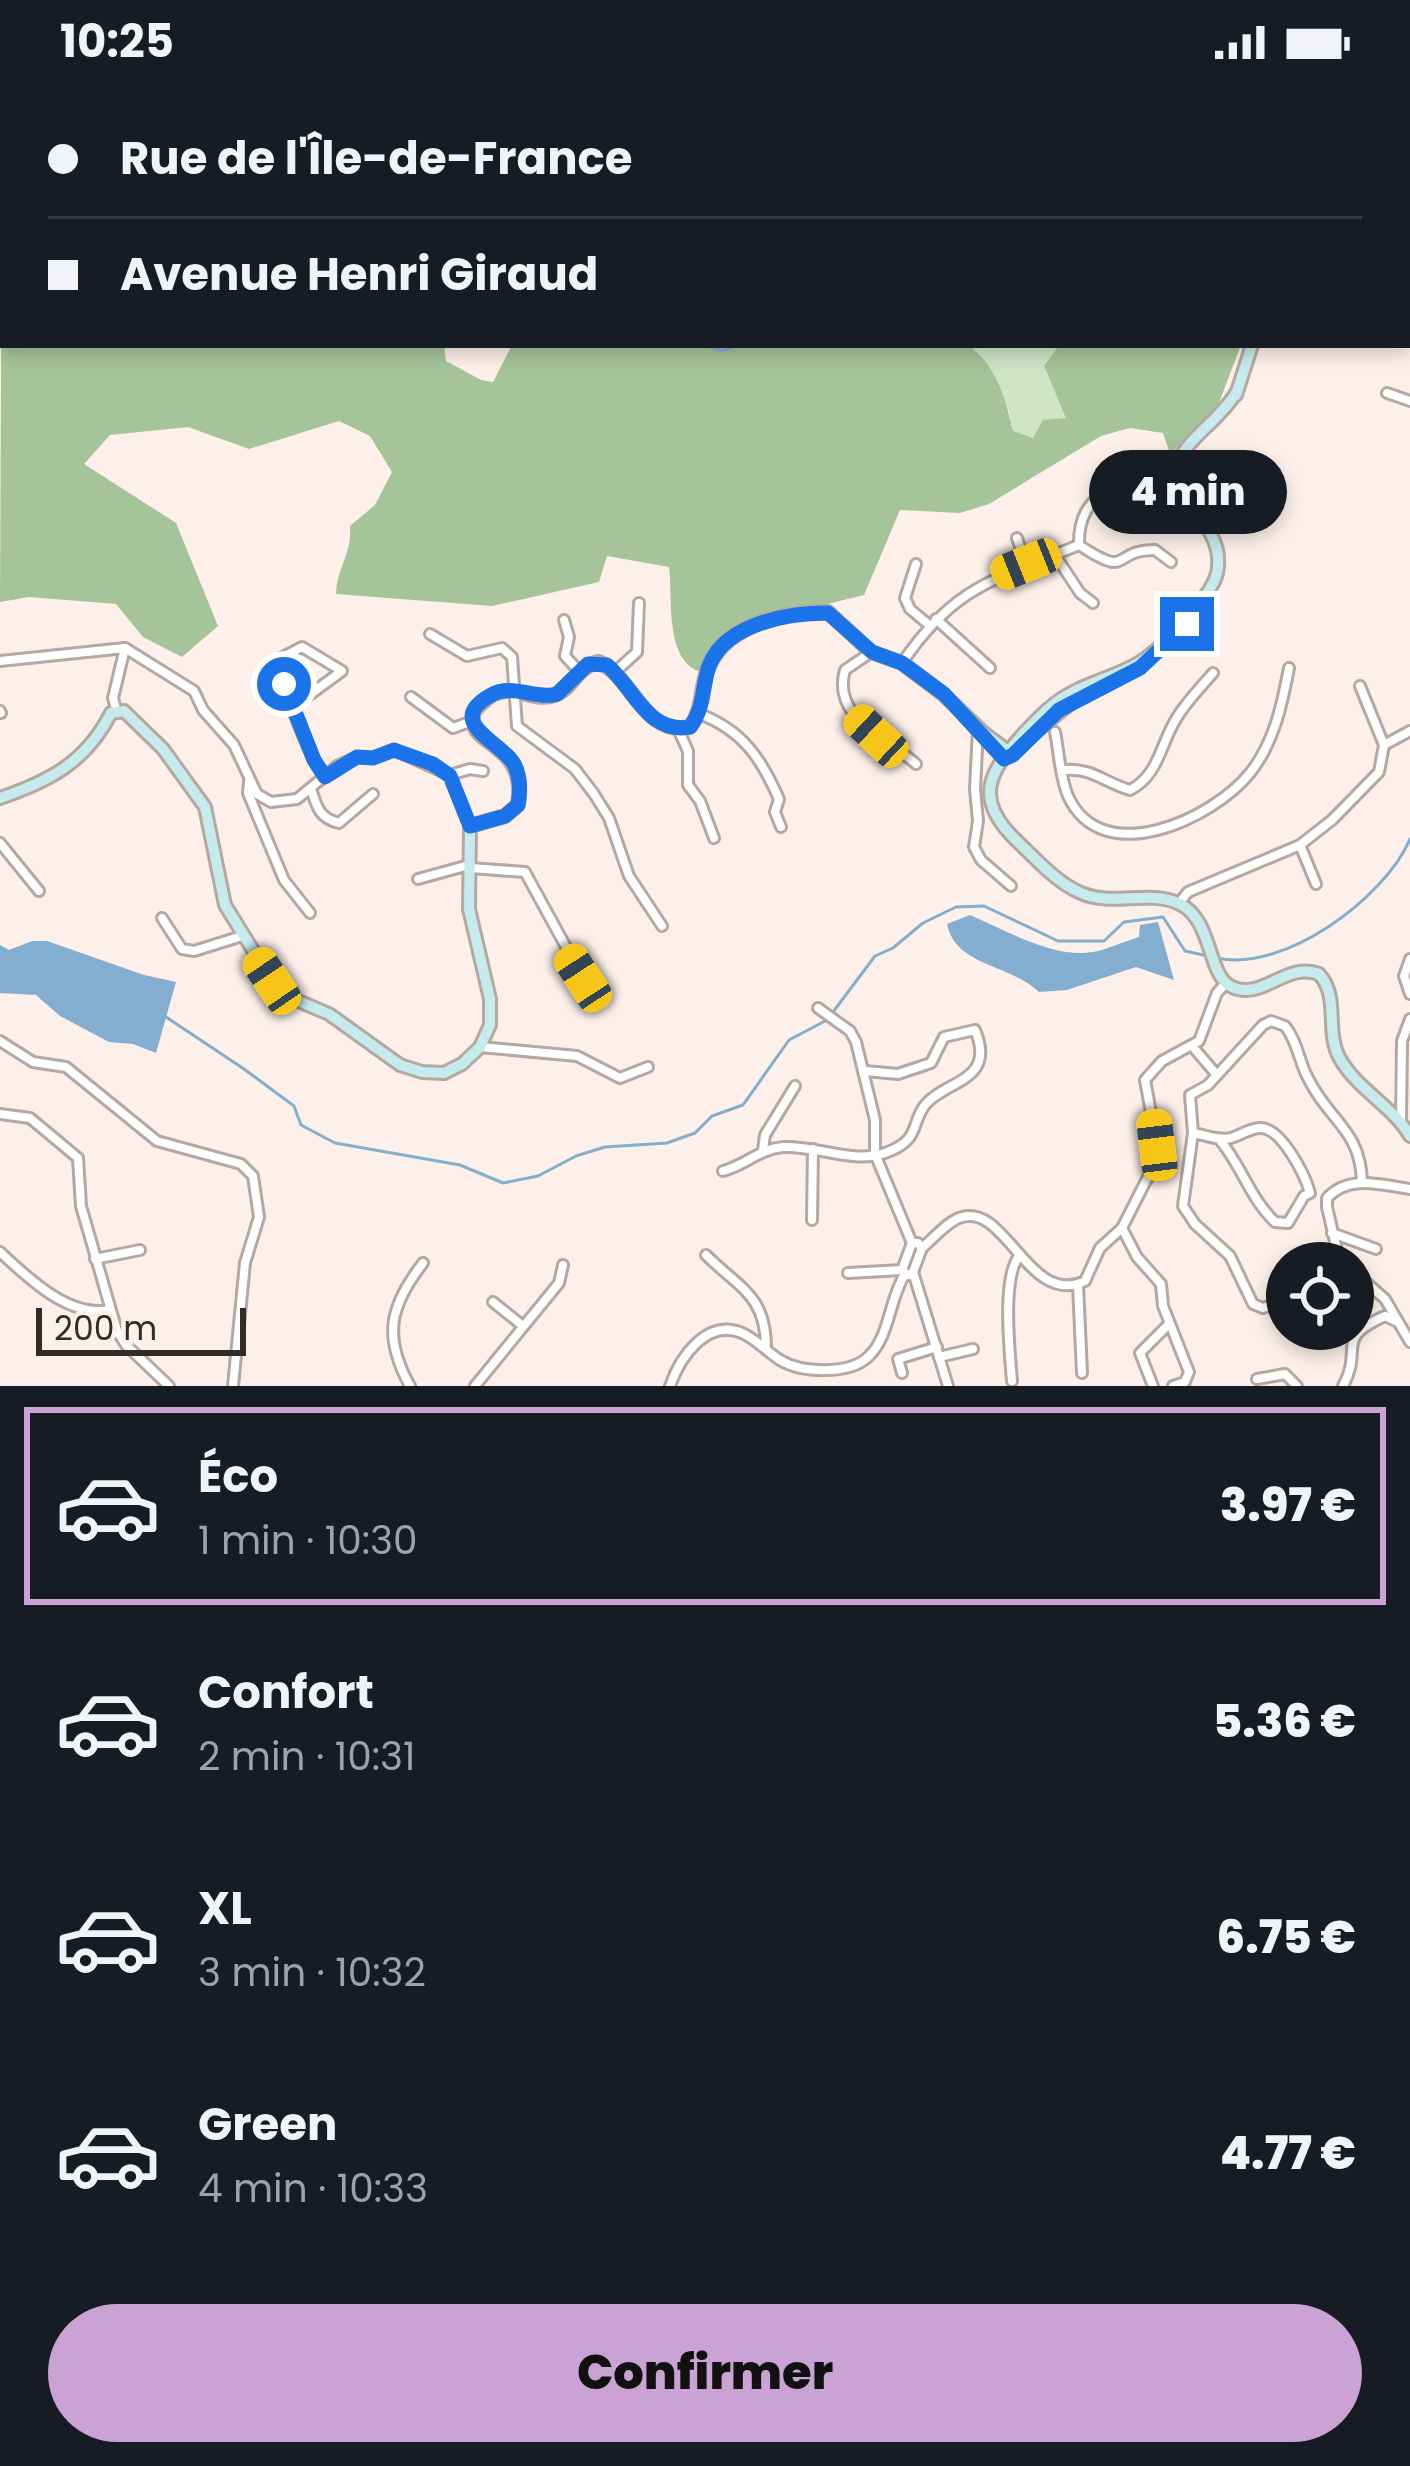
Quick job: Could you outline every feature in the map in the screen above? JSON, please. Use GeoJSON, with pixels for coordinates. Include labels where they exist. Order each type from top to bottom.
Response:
{"type":"FeatureCollection","features":[{"type":"Feature","properties":{"kind":"street"},"geometry":{"type":"LineString","coordinates":[[1046,717],[1151,661],[1218,585],[1224,563],[1220,541],[1185,484],[1183,466],[1195,446],[1231,412],[1251,348]]}},
{"type":"Feature","properties":{"kind":"street"},"geometry":{"type":"LineString","coordinates":[[1236,393],[1220,417],[1191,442],[1177,465],[1180,488],[1203,517],[1214,542],[1218,565],[1210,588],[1151,654],[1065,696],[1008,757],[997,781],[995,812],[1016,839],[1079,893],[1108,900],[1163,898],[1184,906],[1202,927],[1224,980],[1250,990],[1298,970],[1319,974],[1331,996],[1332,1035],[1340,1060],[1410,1136]]}},
{"type":"Feature","properties":{"kind":"street"},"geometry":{"type":"LineString","coordinates":[[1387,393],[1410,401]]}},
{"type":"Feature","properties":{"kind":"street"},"geometry":{"type":"LineString","coordinates":[[1079,545],[1079,525],[1087,508],[1119,475],[1123,462]]}},
{"type":"Feature","properties":{"kind":"street"},"geometry":{"type":"LineString","coordinates":[[1017,538],[1026,564]]}},
{"type":"Feature","properties":{"kind":"street"},"geometry":{"type":"LineString","coordinates":[[902,663],[932,622],[984,581],[1079,545]]}},
{"type":"Feature","properties":{"kind":"street"},"geometry":{"type":"LineString","coordinates":[[1079,545],[1105,563],[1118,563],[1142,550],[1156,550],[1171,562]]}},
{"type":"Feature","properties":{"kind":"street"},"geometry":{"type":"LineString","coordinates":[[1055,555],[1080,593],[1093,603]]}},
{"type":"Feature","properties":{"kind":"street"},"geometry":{"type":"LineString","coordinates":[[916,563],[905,598],[910,609],[990,668]]}},
{"type":"Feature","properties":{"kind":"street"},"geometry":{"type":"LineString","coordinates":[[616,672],[637,652],[639,604]]}},
{"type":"Feature","properties":{"kind":"street"},"geometry":{"type":"LineString","coordinates":[[470,826],[505,816],[518,805],[521,787],[515,765],[504,750],[477,733],[472,721],[474,711],[491,695],[513,689],[549,697],[565,688],[578,670],[599,662],[616,672],[652,718],[678,729],[690,727],[700,714],[708,667],[728,639],[744,629],[808,613],[828,613],[872,652],[902,663],[944,694],[1008,757]]}},
{"type":"Feature","properties":{"kind":"street"},"geometry":{"type":"LineString","coordinates":[[564,620],[569,637],[565,656],[578,670]]}},
{"type":"Feature","properties":{"kind":"street"},"geometry":{"type":"LineString","coordinates":[[430,634],[467,656],[502,648],[512,658],[517,726],[575,769],[594,794],[609,818],[629,875],[662,926]]}},
{"type":"Feature","properties":{"kind":"street"},"geometry":{"type":"LineString","coordinates":[[293,707],[342,671],[302,647],[275,661],[293,707],[314,760],[325,777]]}},
{"type":"Feature","properties":{"kind":"street"},"geometry":{"type":"LineString","coordinates":[[0,661],[125,648],[194,691],[203,710],[234,745],[257,794],[271,802],[287,803],[357,757],[373,758],[394,750],[433,764],[450,776],[470,826],[469,909],[490,999],[490,1025],[480,1047],[462,1064],[444,1072],[422,1072],[400,1064],[272,981],[242,937],[218,885],[205,807],[163,748],[116,709]]}},
{"type":"Feature","properties":{"kind":"street"},"geometry":{"type":"LineString","coordinates":[[116,709],[112,698],[125,648]]}},
{"type":"Feature","properties":{"kind":"street"},"geometry":{"type":"LineString","coordinates":[[872,652],[845,670],[842,696],[852,714],[916,764]]}},
{"type":"Feature","properties":{"kind":"street"},"geometry":{"type":"LineString","coordinates":[[1046,717],[1055,731],[1067,794],[1082,816],[1110,832],[1140,836],[1172,827],[1248,776],[1268,744],[1289,668]]}},
{"type":"Feature","properties":{"kind":"street"},"geometry":{"type":"LineString","coordinates":[[1064,770],[1095,772],[1130,790],[1144,783],[1177,717],[1213,674]]}},
{"type":"Feature","properties":{"kind":"street"},"geometry":{"type":"LineString","coordinates":[[1184,906],[1193,891],[1300,845],[1332,820],[1378,772],[1384,745],[1360,686]]}},
{"type":"Feature","properties":{"kind":"street"},"geometry":{"type":"LineString","coordinates":[[411,697],[453,728],[472,721]]}},
{"type":"Feature","properties":{"kind":"street"},"geometry":{"type":"LineString","coordinates":[[0,798],[65,771],[116,709]]}},
{"type":"Feature","properties":{"kind":"street"},"geometry":{"type":"LineString","coordinates":[[700,714],[743,737],[763,762],[779,799],[775,812],[781,827]]}},
{"type":"Feature","properties":{"kind":"street"},"geometry":{"type":"LineString","coordinates":[[678,729],[688,751],[688,785],[714,838]]}},
{"type":"Feature","properties":{"kind":"street"},"geometry":{"type":"LineString","coordinates":[[981,731],[974,847],[981,860],[1011,886]]}},
{"type":"Feature","properties":{"kind":"street"},"geometry":{"type":"LineString","coordinates":[[1384,745],[1410,731]]}},
{"type":"Feature","properties":{"kind":"street"},"geometry":{"type":"LineString","coordinates":[[450,776],[470,769],[483,771]]}},
{"type":"Feature","properties":{"kind":"street"},"geometry":{"type":"LineString","coordinates":[[249,780],[248,793],[284,880],[310,913]]}},
{"type":"Feature","properties":{"kind":"street"},"geometry":{"type":"LineString","coordinates":[[311,788],[317,809],[326,820],[339,823],[373,794]]}},
{"type":"Feature","properties":{"kind":"street"},"geometry":{"type":"LineString","coordinates":[[0,843],[39,891]]}},
{"type":"Feature","properties":{"kind":"street"},"geometry":{"type":"LineString","coordinates":[[1300,845],[1316,884]]}},
{"type":"Feature","properties":{"kind":"street"},"geometry":{"type":"LineString","coordinates":[[418,879],[471,866],[525,872],[583,978]]}},
{"type":"Feature","properties":{"kind":"street"},"geometry":{"type":"LineString","coordinates":[[162,918],[182,949],[194,951],[242,937]]}},
{"type":"Feature","properties":{"kind":"street"},"geometry":{"type":"LineString","coordinates":[[1410,959],[1404,976],[1410,994]]}},
{"type":"Feature","properties":{"kind":"street"},"geometry":{"type":"LineString","coordinates":[[906,1272],[922,1249],[961,1217],[971,1217],[996,1229],[1048,1280],[1066,1287],[1085,1281],[1100,1248],[1122,1228],[1155,1163],[1156,1131],[1145,1080],[1162,1061],[1193,1047],[1224,980]]}},
{"type":"Feature","properties":{"kind":"street"},"geometry":{"type":"LineString","coordinates":[[670,1386],[681,1361],[713,1331],[745,1334],[792,1366],[844,1369],[859,1364],[880,1340],[912,1243],[875,1154],[875,1120],[865,1071],[850,1031],[818,1008]]}},
{"type":"Feature","properties":{"kind":"street"},"geometry":{"type":"LineString","coordinates":[[1401,1122],[1402,1040],[1410,1019]]}},
{"type":"Feature","properties":{"kind":"street"},"geometry":{"type":"LineString","coordinates":[[1266,1306],[1253,1304],[1230,1256],[1186,1214],[1193,1133],[1188,1098],[1208,1085],[1263,1025],[1271,1021],[1285,1026],[1309,1082],[1354,1140],[1362,1162],[1362,1183]]}},
{"type":"Feature","properties":{"kind":"street"},"geometry":{"type":"LineString","coordinates":[[723,1171],[739,1167],[763,1150],[883,1154],[916,1132],[926,1105],[963,1083],[980,1057],[980,1043],[975,1030],[953,1034],[944,1037],[931,1063],[898,1074],[865,1071]]}},
{"type":"Feature","properties":{"kind":"street"},"geometry":{"type":"LineString","coordinates":[[0,1041],[33,1062],[66,1067],[157,1141],[242,1164],[253,1176],[259,1217],[244,1263],[233,1386]]}},
{"type":"Feature","properties":{"kind":"street"},"geometry":{"type":"LineString","coordinates":[[480,1047],[577,1056],[620,1078],[648,1067]]}},
{"type":"Feature","properties":{"kind":"street"},"geometry":{"type":"LineString","coordinates":[[1193,1047],[1216,1074]]}},
{"type":"Feature","properties":{"kind":"street"},"geometry":{"type":"LineString","coordinates":[[763,1150],[765,1135],[795,1086]]}},
{"type":"Feature","properties":{"kind":"street"},"geometry":{"type":"LineString","coordinates":[[0,1114],[30,1118],[78,1158],[81,1206],[109,1310],[126,1346],[170,1386]]}},
{"type":"Feature","properties":{"kind":"street"},"geometry":{"type":"LineString","coordinates":[[1193,1133],[1219,1139],[1268,1129],[1305,1174],[1310,1193]]}},
{"type":"Feature","properties":{"kind":"street"},"geometry":{"type":"LineString","coordinates":[[1219,1139],[1237,1161],[1246,1188],[1275,1222],[1288,1223],[1310,1193]]}},
{"type":"Feature","properties":{"kind":"street"},"geometry":{"type":"LineString","coordinates":[[812,1220],[813,1149]]}},
{"type":"Feature","properties":{"kind":"street"},"geometry":{"type":"LineString","coordinates":[[1335,1242],[1327,1198],[1336,1187],[1362,1183],[1410,1189]]}},
{"type":"Feature","properties":{"kind":"street"},"geometry":{"type":"LineString","coordinates":[[1310,1193],[1327,1198]]}},
{"type":"Feature","properties":{"kind":"street"},"geometry":{"type":"LineString","coordinates":[[1122,1228],[1137,1257],[1161,1284],[1168,1324],[1189,1372],[1185,1382],[1172,1386]]}},
{"type":"Feature","properties":{"kind":"street"},"geometry":{"type":"LineString","coordinates":[[1332,1232],[1376,1249]]}},
{"type":"Feature","properties":{"kind":"street"},"geometry":{"type":"LineString","coordinates":[[912,1243],[922,1249]]}},
{"type":"Feature","properties":{"kind":"street"},"geometry":{"type":"LineString","coordinates":[[95,1259],[140,1250]]}},
{"type":"Feature","properties":{"kind":"street"},"geometry":{"type":"LineString","coordinates":[[0,1252],[75,1308],[92,1313],[109,1310]]}},
{"type":"Feature","properties":{"kind":"street"},"geometry":{"type":"LineString","coordinates":[[706,1255],[755,1300],[763,1316],[766,1349]]}},
{"type":"Feature","properties":{"kind":"street"},"geometry":{"type":"LineString","coordinates":[[1012,1382],[1010,1293],[1013,1263],[1020,1255]]}},
{"type":"Feature","properties":{"kind":"street"},"geometry":{"type":"LineString","coordinates":[[410,1386],[393,1355],[395,1323],[400,1294],[423,1263]]}},
{"type":"Feature","properties":{"kind":"street"},"geometry":{"type":"LineString","coordinates":[[475,1386],[559,1283],[563,1265]]}},
{"type":"Feature","properties":{"kind":"street"},"geometry":{"type":"LineString","coordinates":[[848,1273],[906,1272]]}},
{"type":"Feature","properties":{"kind":"street"},"geometry":{"type":"LineString","coordinates":[[906,1272],[948,1386]]}},
{"type":"Feature","properties":{"kind":"street"},"geometry":{"type":"LineString","coordinates":[[1078,1285],[1082,1373]]}},
{"type":"Feature","properties":{"kind":"street"},"geometry":{"type":"LineString","coordinates":[[1374,1293],[1410,1342]]}},
{"type":"Feature","properties":{"kind":"street"},"geometry":{"type":"LineString","coordinates":[[493,1302],[523,1326]]}},
{"type":"Feature","properties":{"kind":"street"},"geometry":{"type":"LineString","coordinates":[[1343,1386],[1351,1365],[1353,1336],[1388,1312]]}},
{"type":"Feature","properties":{"kind":"street"},"geometry":{"type":"LineString","coordinates":[[1153,1386],[1140,1353],[1168,1324]]}},
{"type":"Feature","properties":{"kind":"street"},"geometry":{"type":"LineString","coordinates":[[902,1373],[898,1359],[974,1349]]}},
{"type":"Feature","properties":{"kind":"street"},"geometry":{"type":"LineString","coordinates":[[1257,1379],[1285,1374],[1297,1386]]}},
{"type":"Feature","properties":{"kind":"green space"},"geometry":{"type":"Polygon","coordinates":[[[1,348],[444,348],[446,361],[493,382],[510,348],[972,348],[993,372],[1013,431],[1033,438],[1043,420],[1066,418],[1044,366],[1057,348],[1240,348],[1217,408],[1170,454],[1163,433],[1130,428],[1101,436],[989,504],[960,513],[900,510],[864,595],[742,625],[717,643],[701,672],[689,666],[676,642],[669,567],[607,556],[599,582],[492,606],[336,594],[350,526],[375,505],[392,472],[370,436],[339,421],[249,449],[188,427],[110,435],[84,464],[176,523],[218,626],[182,657],[143,637],[116,604],[29,597],[0,602],[1,348]]]}},
{"type":"Feature","properties":{"kind":"green space"},"geometry":{"type":"Polygon","coordinates":[[[972,348],[1057,348],[1044,367],[1067,418],[1034,438],[1013,432],[1009,411],[972,348]]]}},
{"type":"Feature","properties":{"kind":"water"},"geometry":{"type":"Polygon","coordinates":[[[970,915],[1052,949],[1086,953],[1139,937],[1140,925],[1158,922],[1174,980],[1136,967],[1067,990],[1039,992],[972,957],[952,938],[947,924],[970,915]]]}},
{"type":"Feature","properties":{"kind":"water"},"geometry":{"type":"Polygon","coordinates":[[[47,941],[176,982],[156,1053],[109,1042],[60,1016],[36,995],[0,993],[0,945],[9,950],[47,941]]]}},
{"type":"Feature","properties":{"kind":"waterway"},"geometry":{"type":"LineString","coordinates":[[714,348],[730,348]]}},
{"type":"Feature","properties":{"kind":"waterway"},"geometry":{"type":"LineString","coordinates":[[1217,958],[1244,960],[1272,954],[1329,926],[1379,885],[1410,839]]}},
{"type":"Feature","properties":{"kind":"waterway"},"geometry":{"type":"LineString","coordinates":[[833,1012],[875,956],[956,907],[984,906],[1058,941],[1104,941],[1124,922],[1163,917],[1185,951],[1208,956]]}},
{"type":"Feature","properties":{"kind":"waterway"},"geometry":{"type":"LineString","coordinates":[[166,1017],[294,1106],[301,1125],[335,1143],[460,1165],[503,1183],[538,1176],[605,1147],[667,1143],[695,1133],[712,1116],[743,1105],[789,1040],[827,1020]]}},
{"type":"Feature","properties":{"kind":"route"},"geometry":{"type":"LineString","coordinates":[[284,684],[325,777],[357,757],[373,758],[394,750],[410,755],[450,776],[470,826],[505,816],[518,805],[521,787],[515,765],[504,750],[477,733],[474,711],[491,695],[513,689],[549,697],[557,694],[588,664],[599,662],[616,672],[652,718],[668,727],[690,727],[700,714],[708,667],[728,639],[744,629],[808,613],[828,613],[872,652],[902,663],[944,694],[1004,759],[1066,705],[1151,661],[1187,624]]}}]}
